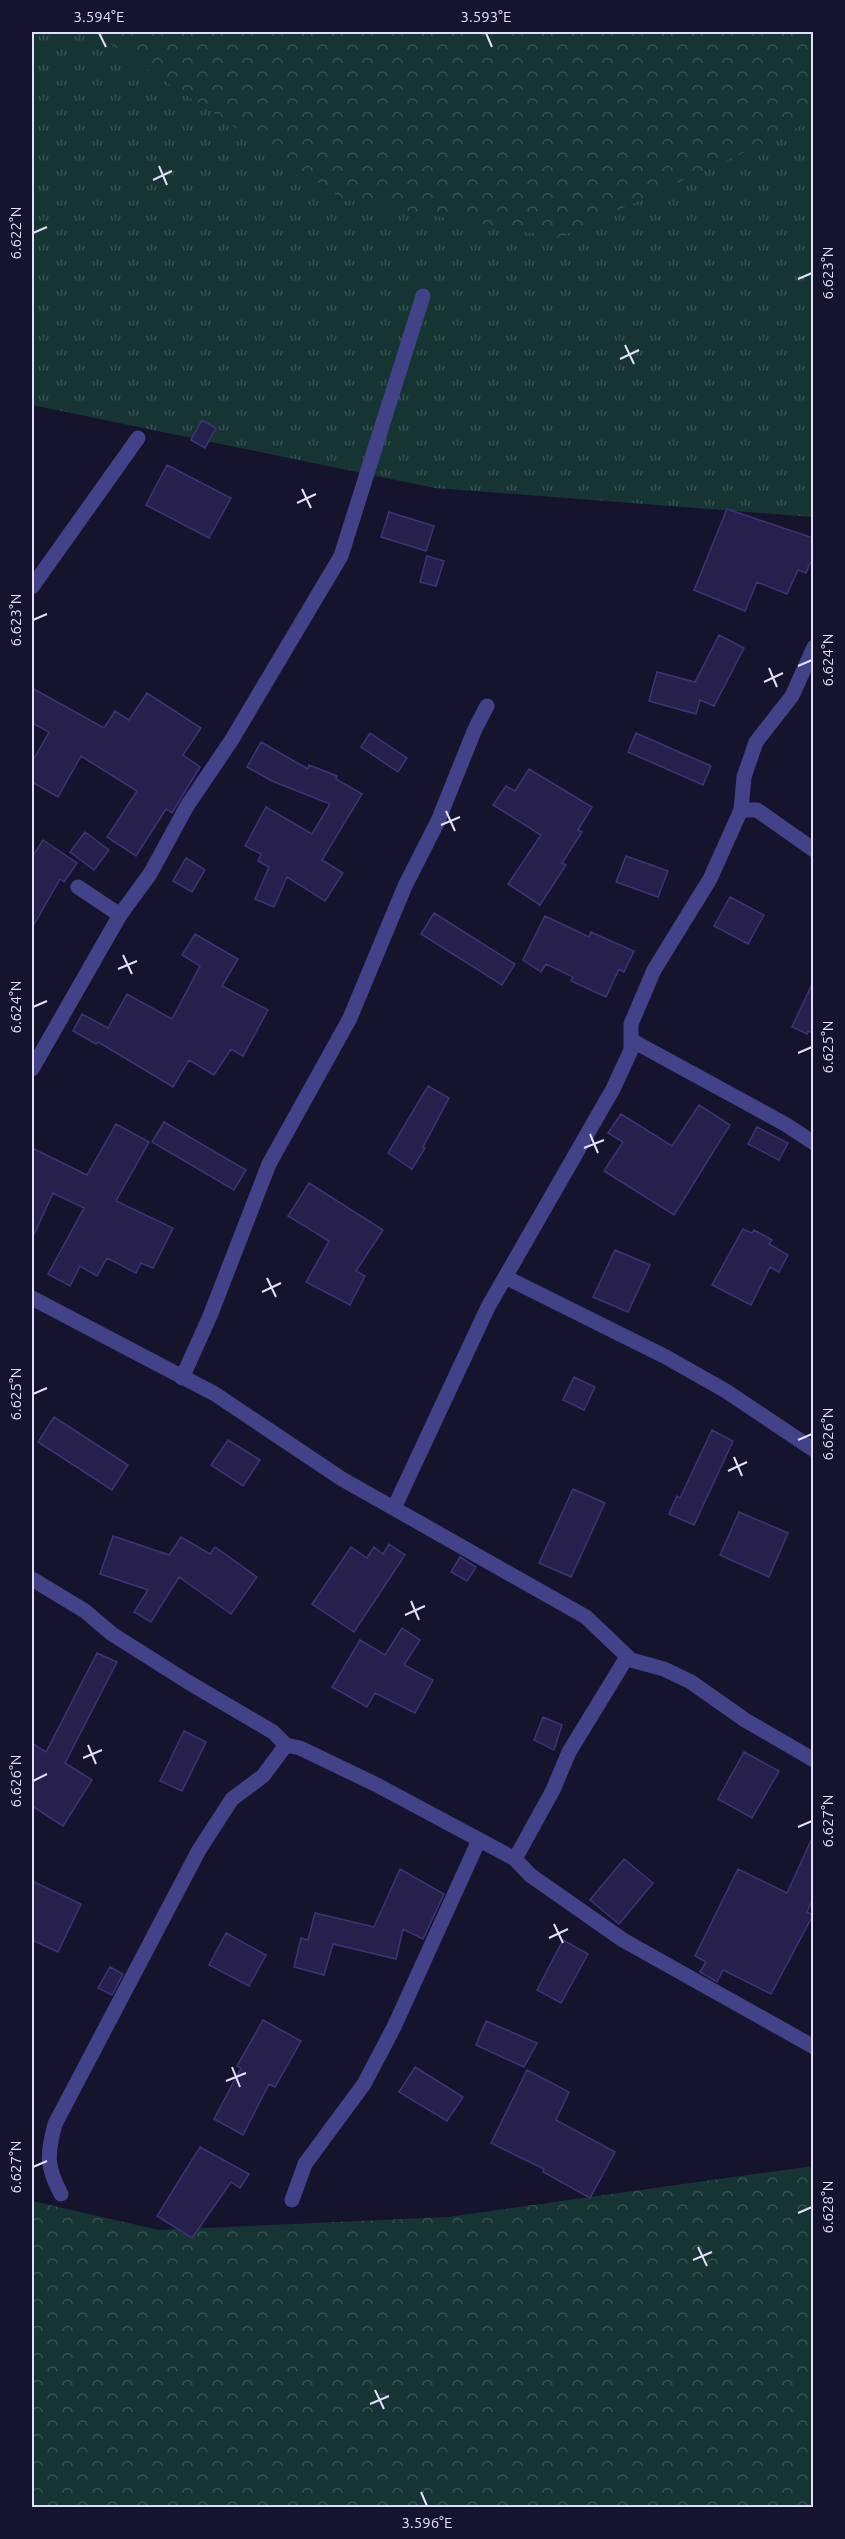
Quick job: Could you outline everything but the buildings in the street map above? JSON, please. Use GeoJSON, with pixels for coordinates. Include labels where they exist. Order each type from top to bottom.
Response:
{"type":"FeatureCollection","features":[{"type":"Feature","properties":{"kind":"street"},"geometry":{"type":"LineString","coordinates":[[32,1069],[120,915],[150,874],[187,806],[231,741],[341,556],[423,296]]}},
{"type":"Feature","properties":{"kind":"street"},"geometry":{"type":"LineString","coordinates":[[32,587],[138,438]]}},
{"type":"Feature","properties":{"kind":"street"},"geometry":{"type":"LineString","coordinates":[[394,1508],[488,1307],[613,1089],[631,1050],[631,1024],[654,970],[711,879],[741,810],[744,777],[756,742],[792,696],[813,647]]}},
{"type":"Feature","properties":{"kind":"street"},"geometry":{"type":"LineString","coordinates":[[182,1378],[210,1316],[268,1164],[350,1018],[405,886],[438,820],[475,729],[488,706]]}},
{"type":"Feature","properties":{"kind":"street"},"geometry":{"type":"LineString","coordinates":[[741,810],[757,810],[813,850]]}},
{"type":"Feature","properties":{"kind":"street"},"geometry":{"type":"LineString","coordinates":[[78,887],[120,915]]}},
{"type":"Feature","properties":{"kind":"street"},"geometry":{"type":"LineString","coordinates":[[631,1040],[785,1124],[813,1143]]}},
{"type":"Feature","properties":{"kind":"street"},"geometry":{"type":"LineString","coordinates":[[505,1277],[666,1357],[726,1390],[813,1450]]}},
{"type":"Feature","properties":{"kind":"street"},"geometry":{"type":"LineString","coordinates":[[32,1298],[215,1394],[342,1479],[586,1617],[602,1630],[627,1657],[664,1669],[692,1682],[745,1720],[813,1760]]}},
{"type":"Feature","properties":{"kind":"street"},"geometry":{"type":"LineString","coordinates":[[32,1581],[85,1611],[112,1634],[188,1682],[273,1732],[286,1745],[300,1748],[377,1785],[515,1859],[538,1881],[623,1940],[813,2047]]}},
{"type":"Feature","properties":{"kind":"street"},"geometry":{"type":"LineString","coordinates":[[515,1859],[553,1790],[569,1752],[627,1657]]}},
{"type":"Feature","properties":{"kind":"street"},"geometry":{"type":"LineString","coordinates":[[61,2194],[50,2174],[48,2150],[55,2124],[199,1850],[232,1799],[263,1776],[286,1745]]}},
{"type":"Feature","properties":{"kind":"street"},"geometry":{"type":"LineString","coordinates":[[292,2200],[305,2164],[364,2084],[394,2027],[479,1840]]}},
{"type":"Feature","properties":{"kind":"green space"},"geometry":{"type":"Polygon","coordinates":[[[32,32],[92,32],[342,199],[813,123],[813,517],[435,488],[32,405],[32,32]]]}},
{"type":"Feature","properties":{"kind":"green space"},"geometry":{"type":"Polygon","coordinates":[[[92,32],[813,32],[813,123],[803,125],[558,238],[342,199],[92,32]]]}},
{"type":"Feature","properties":{"kind":"green space"},"geometry":{"type":"Polygon","coordinates":[[[813,2166],[813,2507],[32,2508],[32,2201],[159,2230],[448,2217],[813,2166]]]}}]}
